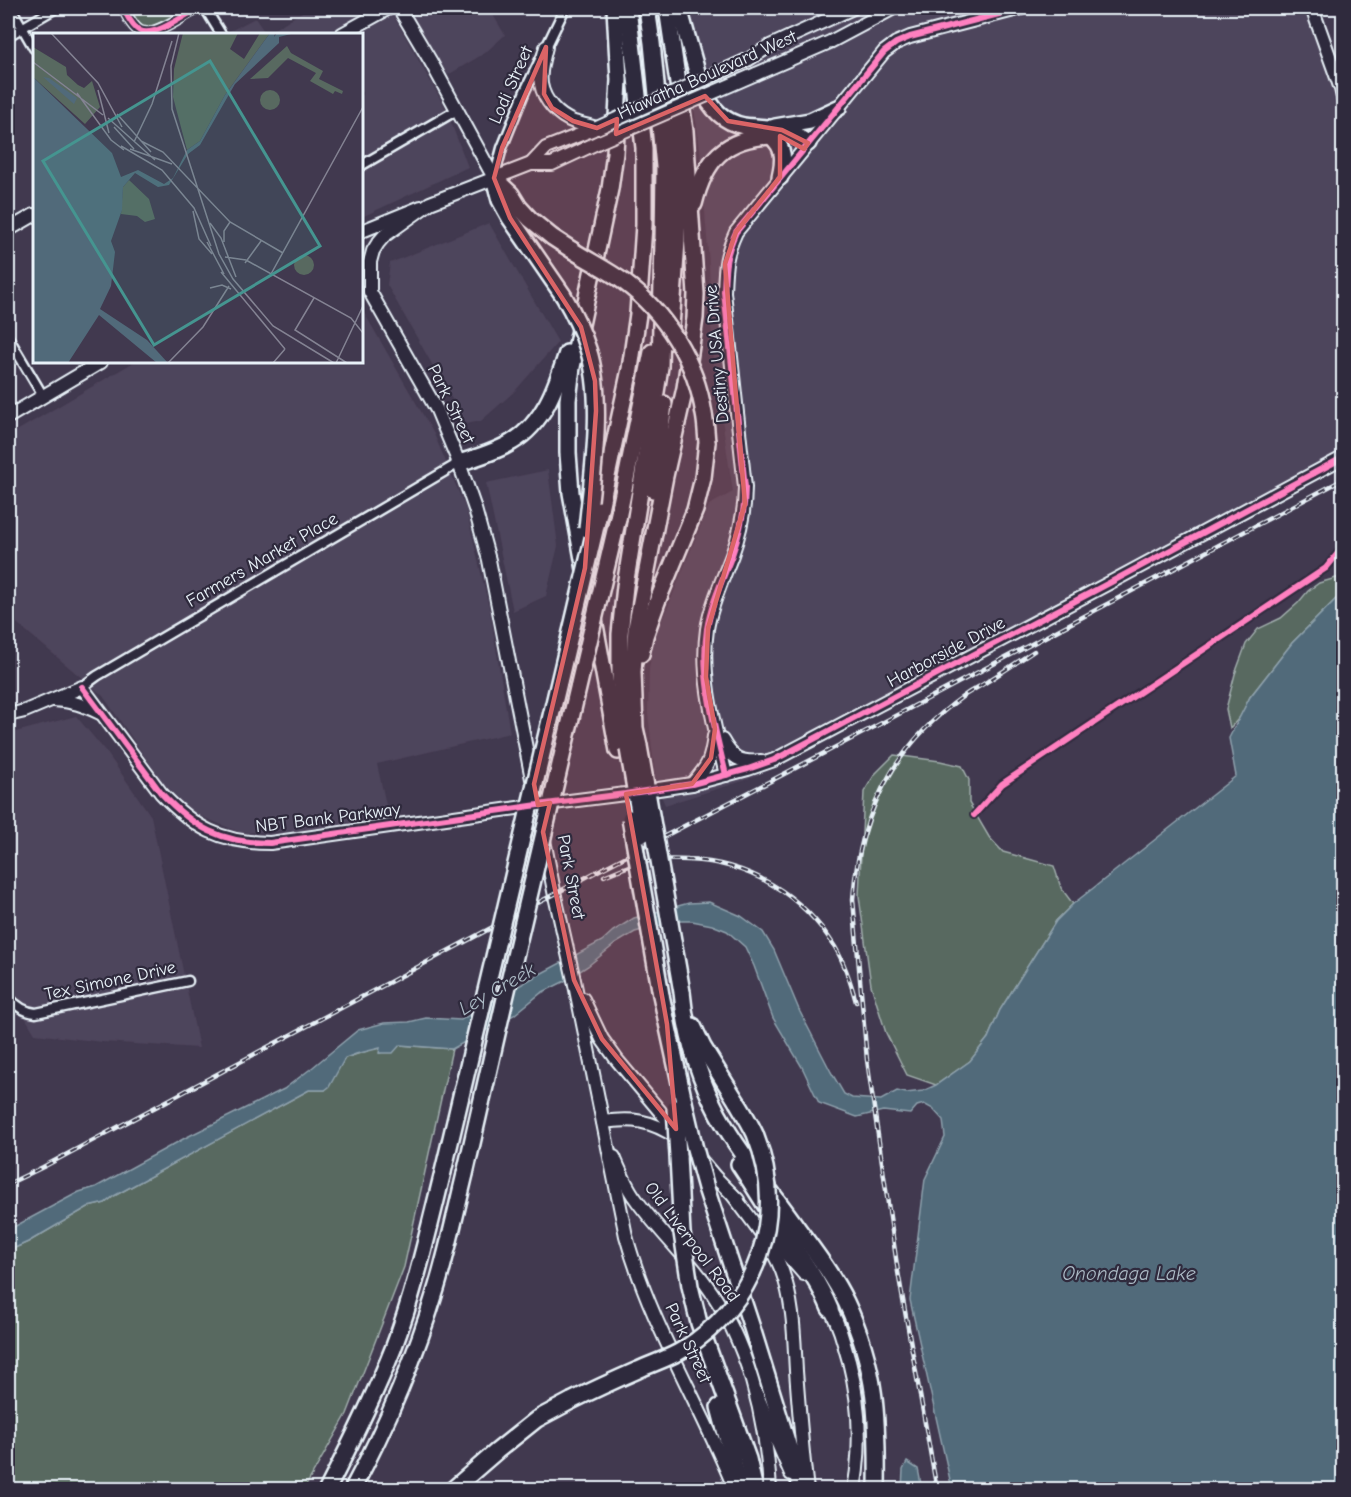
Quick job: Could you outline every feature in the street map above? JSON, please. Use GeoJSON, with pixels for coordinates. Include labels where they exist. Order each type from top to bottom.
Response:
{"type":"FeatureCollection","features":[{"type":"Feature","properties":{"kind":"highway"},"geometry":{"type":"LineString","coordinates":[[615,8],[619,80],[615,153],[610,189],[572,367],[568,400],[568,453],[572,493],[628,748],[671,994],[667,1024],[680,1105],[684,1151],[682,1233],[690,1286],[699,1323],[748,1459],[755,1490]]}},
{"type":"Feature","properties":{"kind":"highway"},"geometry":{"type":"LineString","coordinates":[[327,1490],[373,1397],[393,1347],[420,1265],[600,509],[630,369],[640,289],[644,225],[644,148],[627,8]]}},
{"type":"Feature","properties":{"kind":"highway"},"geometry":{"type":"LineString","coordinates":[[649,8],[664,167],[660,367],[625,586],[620,634],[620,678],[628,748],[682,1048],[708,1114],[780,1228],[808,1267],[830,1309]]}},
{"type":"Feature","properties":{"kind":"highway"},"geometry":{"type":"LineString","coordinates":[[643,588],[670,340],[677,241],[676,168],[671,98],[662,46],[649,8]]}},
{"type":"Feature","properties":{"kind":"highway"},"geometry":{"type":"LineString","coordinates":[[628,748],[635,728],[633,672],[636,628],[665,476],[685,388],[695,318],[696,294],[685,130],[667,8]]}},
{"type":"Feature","properties":{"kind":"highway"},"geometry":{"type":"LineString","coordinates":[[679,8],[700,86],[714,110],[728,121],[769,132],[806,146]]}},
{"type":"Feature","properties":{"kind":"highway"},"geometry":{"type":"LineString","coordinates":[[691,225],[698,189],[710,164],[724,150],[737,142],[810,121],[838,108]]}},
{"type":"Feature","properties":{"kind":"highway"},"geometry":{"type":"LineString","coordinates":[[769,132],[782,149],[784,159],[780,177]]}},
{"type":"Feature","properties":{"kind":"highway"},"geometry":{"type":"LineString","coordinates":[[494,178],[500,201],[563,295],[578,322],[589,351],[595,381],[596,430],[583,577]]}},
{"type":"Feature","properties":{"kind":"highway"},"geometry":{"type":"LineString","coordinates":[[494,178],[511,194],[530,219],[552,237],[622,280],[664,321],[681,347],[692,370],[704,414],[706,442],[703,477],[695,510],[645,636],[634,701]]}},
{"type":"Feature","properties":{"kind":"highway"},"geometry":{"type":"LineString","coordinates":[[352,1490],[396,1398],[421,1335],[440,1274],[465,1174],[618,518],[653,349],[663,241]]}},
{"type":"Feature","properties":{"kind":"highway"},"geometry":{"type":"LineString","coordinates":[[459,463],[512,442],[525,432],[542,413],[559,379],[588,290]]}},
{"type":"Feature","properties":{"kind":"highway"},"geometry":{"type":"LineString","coordinates":[[452,1490],[496,1450],[537,1419],[606,1384],[668,1358],[707,1332],[726,1314],[752,1275],[766,1231],[768,1186],[765,1166],[754,1133],[671,994]]}},
{"type":"Feature","properties":{"kind":"highway"},"geometry":{"type":"LineString","coordinates":[[671,994],[684,1015],[699,1072],[718,1113],[735,1141],[831,1275],[846,1301],[860,1335],[872,1379],[878,1433],[877,1490]]}},
{"type":"Feature","properties":{"kind":"highway"},"geometry":{"type":"LineString","coordinates":[[680,1105],[752,1328],[800,1490]]}},
{"type":"Feature","properties":{"kind":"highway"},"geometry":{"type":"LineString","coordinates":[[696,1311],[699,1335],[741,1490]]}},
{"type":"Feature","properties":{"kind":"main road"},"geometry":{"type":"LineString","coordinates":[[344,33],[389,8]]}},
{"type":"Feature","properties":{"kind":"main road"},"geometry":{"type":"LineString","coordinates":[[399,8],[494,178]]}},
{"type":"Feature","properties":{"kind":"main road","name":"Hiawatha Boulevard West"},"geometry":{"type":"LineString","coordinates":[[531,164],[546,148],[597,128],[749,59],[770,46],[853,8]]}},
{"type":"Feature","properties":{"kind":"main road","name":"Hiawatha Boulevard West"},"geometry":{"type":"LineString","coordinates":[[430,203],[531,164],[552,164],[830,42],[894,8]]}},
{"type":"Feature","properties":{"kind":"main road","name":"Destiny USA Drive"},"geometry":{"type":"LineString","coordinates":[[726,775],[706,677],[705,657],[708,628],[716,596],[740,529],[745,504],[724,292],[728,249],[736,232],[884,52],[910,37],[1022,8]]}},
{"type":"Feature","properties":{"kind":"main road"},"geometry":{"type":"LineString","coordinates":[[1312,8],[1344,102]]}},
{"type":"Feature","properties":{"kind":"main road"},"geometry":{"type":"LineString","coordinates":[[546,47],[541,67],[541,83],[552,108],[563,117],[597,128]]}},
{"type":"Feature","properties":{"kind":"main road"},"geometry":{"type":"LineString","coordinates":[[363,231],[430,203]]}},
{"type":"Feature","properties":{"kind":"main road"},"geometry":{"type":"LineString","coordinates":[[370,292],[370,262],[378,243],[384,236],[430,203]]}},
{"type":"Feature","properties":{"kind":"main road"},"geometry":{"type":"LineString","coordinates":[[8,230],[33,216]]}},
{"type":"Feature","properties":{"kind":"main road","name":"Park Street"},"geometry":{"type":"LineString","coordinates":[[363,280],[437,410],[475,509],[489,560],[555,897],[626,1236],[642,1284],[735,1490]]}},
{"type":"Feature","properties":{"kind":"main road"},"geometry":{"type":"LineString","coordinates":[[8,417],[99,363]]}},
{"type":"Feature","properties":{"kind":"main road","name":"Harborside Drive"},"geometry":{"type":"LineString","coordinates":[[538,804],[692,784],[774,760],[1344,458]]}},
{"type":"Feature","properties":{"kind":"main road"},"geometry":{"type":"LineString","coordinates":[[8,715],[25,711],[82,687]]}},
{"type":"Feature","properties":{"kind":"main road","name":"NBT Bank Parkway"},"geometry":{"type":"LineString","coordinates":[[82,687],[174,808],[197,825],[233,840],[270,843],[538,804]]}},
{"type":"Feature","properties":{"kind":"main road"},"geometry":{"type":"LineString","coordinates":[[52,700],[81,704],[102,714]]}},
{"type":"Feature","properties":{"kind":"main road"},"geometry":{"type":"LineString","coordinates":[[716,729],[729,752],[738,759],[750,762],[774,760]]}},
{"type":"Feature","properties":{"kind":"main road"},"geometry":{"type":"LineString","coordinates":[[692,784],[707,767],[711,758],[716,729]]}},
{"type":"Feature","properties":{"kind":"main road"},"geometry":{"type":"LineString","coordinates":[[574,980],[602,1039],[684,1151]]}},
{"type":"Feature","properties":{"kind":"main road"},"geometry":{"type":"LineString","coordinates":[[603,1122],[626,1120],[649,1123],[664,1129],[684,1151],[732,1194],[817,1289],[830,1309],[851,1365],[859,1414],[859,1454],[854,1490]]}},
{"type":"Feature","properties":{"kind":"main road","name":"Old Liverpool Road"},"geometry":{"type":"LineString","coordinates":[[603,1122],[619,1167],[634,1197],[704,1282],[723,1309],[746,1362],[757,1395],[768,1462],[770,1490]]}},
{"type":"Feature","properties":{"kind":"main road"},"geometry":{"type":"LineString","coordinates":[[732,1194],[768,1244],[777,1260],[789,1292],[794,1326],[807,1490]]}},
{"type":"Feature","properties":{"kind":"main road"},"geometry":{"type":"LineString","coordinates":[[757,1395],[800,1490]]}},
{"type":"Feature","properties":{"kind":"street"},"geometry":{"type":"LineString","coordinates":[[11,8],[33,46]]}},
{"type":"Feature","properties":{"kind":"street"},"geometry":{"type":"LineString","coordinates":[[8,36],[56,8]]}},
{"type":"Feature","properties":{"kind":"street"},"geometry":{"type":"LineString","coordinates":[[123,8],[136,27],[144,33]]}},
{"type":"Feature","properties":{"kind":"street"},"geometry":{"type":"LineString","coordinates":[[150,33],[198,8]]}},
{"type":"Feature","properties":{"kind":"street"},"geometry":{"type":"LineString","coordinates":[[205,8],[220,33]]}},
{"type":"Feature","properties":{"kind":"street","name":"Lodi Street"},"geometry":{"type":"LineString","coordinates":[[494,178],[502,148],[525,92],[565,8]]}},
{"type":"Feature","properties":{"kind":"street"},"geometry":{"type":"LineString","coordinates":[[363,164],[457,110]]}},
{"type":"Feature","properties":{"kind":"street"},"geometry":{"type":"LineString","coordinates":[[8,337],[43,396]]}},
{"type":"Feature","properties":{"kind":"street","name":"Farmers Market Place"},"geometry":{"type":"LineString","coordinates":[[82,687],[217,604],[459,463]]}},
{"type":"Feature","properties":{"kind":"street","name":"Tex Simone Drive"},"geometry":{"type":"LineString","coordinates":[[8,997],[14,1005],[24,1011],[36,1013],[188,981]]}},
{"type":"Feature","properties":{"kind":"highlighted area"},"geometry":{"type":"Polygon","coordinates":[[[546,47],[544,94],[552,108],[573,121],[597,128],[617,119],[616,134],[705,96],[728,121],[782,130],[808,143],[804,149],[780,136],[780,177],[736,232],[725,264],[745,504],[708,628],[706,677],[715,729],[711,758],[692,784],[626,794],[667,1024],[676,1129],[602,1039],[574,980],[543,832],[550,803],[538,805],[534,784],[585,568],[596,411],[595,381],[581,327],[510,218],[494,178],[502,148],[546,47]]]}},
{"type":"Feature","properties":{"kind":"shaded area"},"geometry":{"type":"Polygon","coordinates":[[[300,8],[389,8],[445,107],[468,167],[363,217],[363,33],[268,33],[302,12],[300,8]]]}},
{"type":"Feature","properties":{"kind":"shaded area"},"geometry":{"type":"Polygon","coordinates":[[[414,8],[489,8],[505,35],[485,53],[448,75],[408,11],[414,8]]]}},
{"type":"Feature","properties":{"kind":"shaded area"},"geometry":{"type":"Polygon","coordinates":[[[679,8],[1321,8],[1344,75],[1343,466],[765,772],[665,805],[656,784],[648,713],[649,669],[654,637],[709,505],[733,492],[712,352],[709,264],[700,148],[679,8]]]}},
{"type":"Feature","properties":{"kind":"shaded area"},"geometry":{"type":"Polygon","coordinates":[[[255,18],[265,33],[231,33],[230,31],[255,18]]]}},
{"type":"Feature","properties":{"kind":"shaded area"},"geometry":{"type":"Polygon","coordinates":[[[489,223],[558,342],[515,391],[481,421],[466,424],[387,285],[390,263],[489,223]]]}},
{"type":"Feature","properties":{"kind":"shaded area"},"geometry":{"type":"Polygon","coordinates":[[[363,311],[434,434],[466,509],[490,611],[510,733],[377,764],[388,814],[313,830],[241,833],[193,813],[163,783],[103,696],[12,619],[8,609],[8,436],[132,363],[363,363],[363,311]]]}},
{"type":"Feature","properties":{"kind":"shaded area"},"geometry":{"type":"Polygon","coordinates":[[[548,470],[558,546],[546,596],[513,611],[486,483],[548,470]]]}},
{"type":"Feature","properties":{"kind":"shaded area"},"geometry":{"type":"Polygon","coordinates":[[[76,716],[107,753],[151,816],[199,1048],[102,1042],[35,1034],[13,997],[8,977],[8,734],[76,716]]]}},
{"type":"Feature","properties":{"kind":"green space"},"geometry":{"type":"Polygon","coordinates":[[[129,8],[187,8],[150,28],[141,26],[129,8]]]}},
{"type":"Feature","properties":{"kind":"green space"},"geometry":{"type":"Polygon","coordinates":[[[1343,576],[1343,592],[1292,643],[1250,697],[1240,717],[1230,728],[1226,709],[1246,644],[1258,629],[1281,618],[1319,583],[1343,576]]]}},
{"type":"Feature","properties":{"kind":"green space"},"geometry":{"type":"Polygon","coordinates":[[[894,755],[962,766],[969,780],[969,803],[989,837],[1003,852],[1054,866],[1061,888],[1073,904],[1056,921],[1000,1010],[988,1038],[970,1061],[936,1085],[907,1075],[886,1033],[871,985],[859,896],[864,792],[875,774],[894,755]]]}},
{"type":"Feature","properties":{"kind":"green space"},"geometry":{"type":"Polygon","coordinates":[[[400,1045],[452,1049],[404,1267],[347,1414],[304,1489],[8,1490],[8,1251],[88,1207],[105,1203],[309,1090],[325,1090],[345,1058],[381,1048],[380,1053],[400,1045]]]}},
{"type":"Feature","properties":{"kind":"water","name":"Onondaga Lake"},"geometry":{"type":"Polygon","coordinates":[[[1343,592],[1343,1489],[952,1489],[910,1300],[925,1179],[945,1137],[943,1120],[933,1109],[924,1104],[917,1106],[910,1114],[883,1111],[857,1117],[819,1103],[802,1067],[773,1018],[745,947],[727,931],[692,921],[676,921],[635,932],[615,944],[588,966],[541,993],[514,1015],[452,1049],[400,1045],[393,1053],[379,1053],[380,1048],[345,1058],[329,1087],[325,1090],[309,1090],[105,1203],[88,1207],[8,1251],[8,1230],[284,1089],[358,1030],[384,1023],[409,1022],[426,1018],[461,1020],[602,941],[634,918],[689,903],[709,902],[741,916],[763,932],[774,950],[800,1012],[844,1094],[852,1098],[881,1100],[897,1091],[906,1093],[923,1091],[936,1085],[970,1061],[988,1038],[1000,1010],[1056,921],[1073,904],[1236,776],[1229,738],[1250,697],[1292,643],[1343,592]]]}},
{"type":"Feature","properties":{"kind":"water"},"geometry":{"type":"Polygon","coordinates":[[[907,1462],[918,1469],[922,1489],[902,1489],[903,1470],[907,1462]]]}},
{"type":"Feature","properties":{"kind":"railway"},"geometry":{"type":"LineString","coordinates":[[8,1184],[1344,479]]}},
{"type":"Feature","properties":{"kind":"railway"},"geometry":{"type":"LineString","coordinates":[[937,1490],[898,1272],[867,1060],[853,899],[863,838],[872,810],[900,759],[918,736],[940,715],[965,695],[1034,651]]}},
{"type":"Feature","properties":{"kind":"railway"},"geometry":{"type":"LineString","coordinates":[[604,876],[638,863],[671,859],[711,862],[753,875],[791,897],[822,928],[842,960],[856,1002]]}},
{"type":"Feature","properties":{"kind":"cycle path"},"geometry":{"type":"LineString","coordinates":[[123,8],[135,27],[146,32],[161,29],[198,8]]}},
{"type":"Feature","properties":{"kind":"cycle path"},"geometry":{"type":"LineString","coordinates":[[726,775],[710,703],[705,647],[711,610],[740,530],[745,496],[724,292],[726,261],[732,240],[736,232],[884,52],[910,37],[1022,8]]}},
{"type":"Feature","properties":{"kind":"cycle path"},"geometry":{"type":"LineString","coordinates":[[82,687],[161,793],[173,805],[197,824],[237,840],[270,843],[692,784],[774,760],[1344,457]]}},
{"type":"Feature","properties":{"kind":"cycle path"},"geometry":{"type":"LineString","coordinates":[[974,815],[1002,784],[1326,568],[1344,546]]}},
{"type":"Feature","properties":{"kind":"water label","name":"Ley Creek"},"geometry":{"type":"Point","coordinates":[497,989]}}]}
